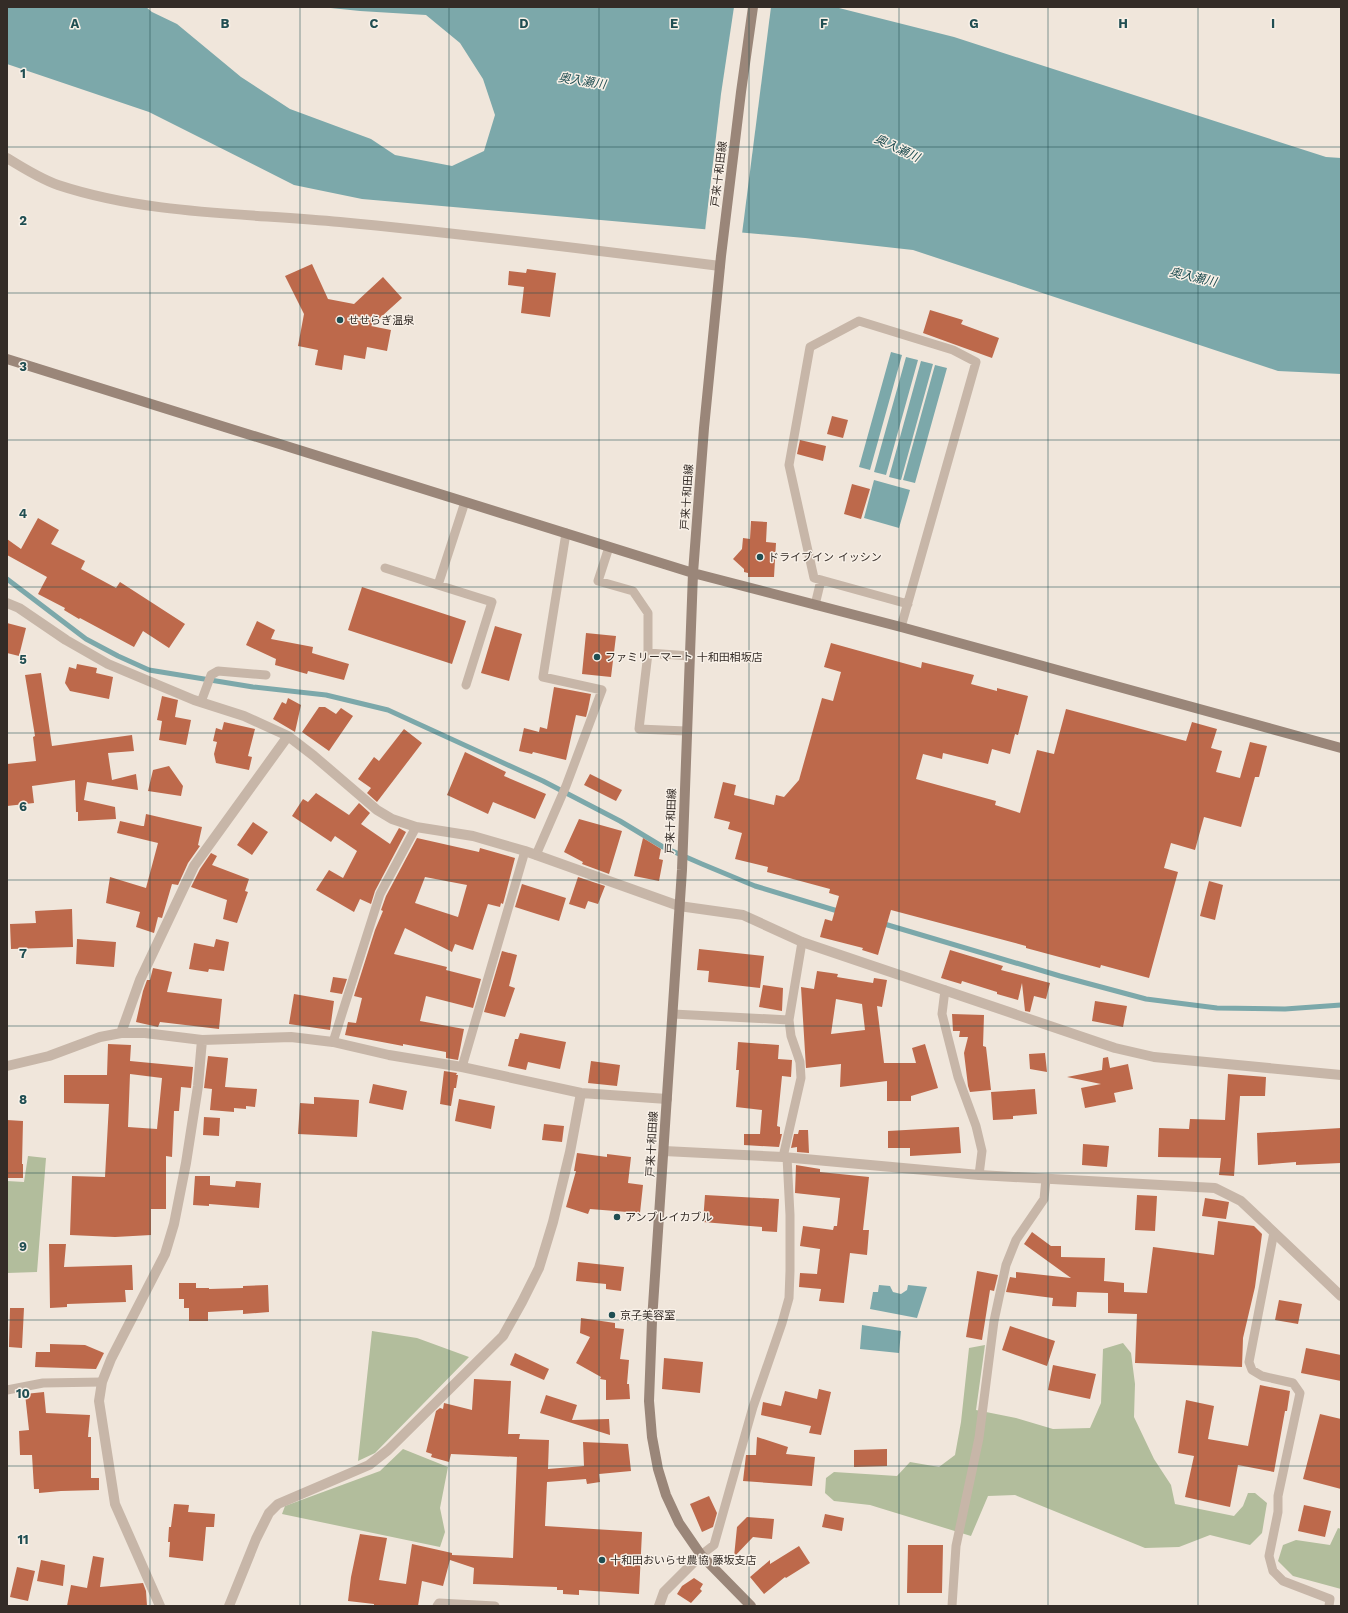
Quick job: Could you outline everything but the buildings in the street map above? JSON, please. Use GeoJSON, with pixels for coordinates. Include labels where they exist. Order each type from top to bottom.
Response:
{"type":"FeatureCollection","features":[{"type":"Feature","properties":{"kind":"main road","name":"戸来十和田線"},"geometry":{"type":"LineString","coordinates":[[751,1606],[701,1555],[679,1523],[666,1495],[658,1469],[652,1437],[649,1401],[652,1321],[682,870],[693,573],[704,428],[721,261],[741,92],[753,7]]}},
{"type":"Feature","properties":{"kind":"main road"},"geometry":{"type":"LineString","coordinates":[[7,359],[693,573],[901,627],[1341,748]]}},
{"type":"Feature","properties":{"kind":"street"},"geometry":{"type":"LineString","coordinates":[[7,158],[57,185],[110,199],[160,207],[339,222],[721,261]]}},
{"type":"Feature","properties":{"kind":"street"},"geometry":{"type":"LineString","coordinates":[[7,603],[19,608],[66,640],[108,664],[201,702],[244,716],[288,736],[314,756],[376,810],[392,819],[416,827],[473,836],[525,851],[679,906],[744,915],[802,942],[1115,1048],[1154,1056],[1341,1075]]}},
{"type":"Feature","properties":{"kind":"street"},"geometry":{"type":"LineString","coordinates":[[121,1033],[140,980],[194,866],[288,736]]}},
{"type":"Feature","properties":{"kind":"street"},"geometry":{"type":"LineString","coordinates":[[7,1066],[49,1056],[100,1037],[121,1033],[145,1033],[202,1040],[291,1037],[334,1042],[389,1055],[462,1067],[581,1093],[667,1099]]}},
{"type":"Feature","properties":{"kind":"street"},"geometry":{"type":"LineString","coordinates":[[160,1606],[115,1504],[99,1401],[102,1382],[111,1359],[165,1254],[174,1224],[186,1163],[198,1086],[202,1040]]}},
{"type":"Feature","properties":{"kind":"street"},"geometry":{"type":"LineString","coordinates":[[229,1606],[268,1513],[278,1504],[369,1465],[388,1450],[503,1336],[539,1268],[553,1222],[570,1152],[581,1093]]}},
{"type":"Feature","properties":{"kind":"street"},"geometry":{"type":"LineString","coordinates":[[664,1151],[785,1157],[979,1175],[1215,1188],[1241,1201],[1341,1296]]}},
{"type":"Feature","properties":{"kind":"street"},"geometry":{"type":"LineString","coordinates":[[659,1606],[664,1592],[701,1555]]}},
{"type":"Feature","properties":{"kind":"lane"},"geometry":{"type":"LineString","coordinates":[[901,627],[908,604],[976,362],[953,350],[859,321],[810,347],[789,465],[814,578],[908,604]]}},
{"type":"Feature","properties":{"kind":"lane"},"geometry":{"type":"LineString","coordinates":[[438,585],[464,502]]}},
{"type":"Feature","properties":{"kind":"lane"},"geometry":{"type":"LineString","coordinates":[[536,855],[566,786],[602,690],[543,677],[566,534]]}},
{"type":"Feature","properties":{"kind":"lane"},"geometry":{"type":"LineString","coordinates":[[609,547],[598,581],[633,591],[648,613],[648,653],[639,729],[686,731]]}},
{"type":"Feature","properties":{"kind":"lane"},"geometry":{"type":"LineString","coordinates":[[385,568],[492,602],[466,685]]}},
{"type":"Feature","properties":{"kind":"lane"},"geometry":{"type":"LineString","coordinates":[[815,605],[821,580]]}},
{"type":"Feature","properties":{"kind":"lane"},"geometry":{"type":"LineString","coordinates":[[648,653],[690,656]]}},
{"type":"Feature","properties":{"kind":"lane"},"geometry":{"type":"LineString","coordinates":[[201,702],[210,679],[218,671],[266,675]]}},
{"type":"Feature","properties":{"kind":"lane"},"geometry":{"type":"LineString","coordinates":[[334,1042],[380,894],[416,827]]}},
{"type":"Feature","properties":{"kind":"lane"},"geometry":{"type":"LineString","coordinates":[[462,1067],[525,851]]}},
{"type":"Feature","properties":{"kind":"lane"},"geometry":{"type":"LineString","coordinates":[[701,1555],[714,1545],[753,1407],[789,1298],[790,1231],[785,1157],[801,1078],[800,1062],[791,1036],[789,1020],[802,942]]}},
{"type":"Feature","properties":{"kind":"lane"},"geometry":{"type":"LineString","coordinates":[[945,990],[942,1014],[958,1077],[976,1126],[982,1151],[979,1175]]}},
{"type":"Feature","properties":{"kind":"lane"},"geometry":{"type":"LineString","coordinates":[[673,1014],[789,1020]]}},
{"type":"Feature","properties":{"kind":"lane"},"geometry":{"type":"LineString","coordinates":[[952,1606],[956,1546],[979,1438],[994,1321],[1006,1265],[1016,1240],[1044,1199],[1046,1179]]}},
{"type":"Feature","properties":{"kind":"lane"},"geometry":{"type":"LineString","coordinates":[[1274,1232],[1249,1362],[1252,1370],[1262,1376],[1293,1383],[1300,1393],[1278,1496],[1278,1512],[1269,1556],[1273,1571],[1283,1581],[1330,1599],[1329,1606]]}},
{"type":"Feature","properties":{"kind":"lane"},"geometry":{"type":"LineString","coordinates":[[7,1390],[43,1383],[102,1382]]}},
{"type":"Feature","properties":{"kind":"lane"},"geometry":{"type":"LineString","coordinates":[[437,1606],[439,1603],[495,1606]]}},
{"type":"Feature","properties":{"kind":"green space"},"geometry":{"type":"Polygon","coordinates":[[[28,1156],[46,1158],[37,1272],[7,1273],[7,1181],[24,1182],[28,1156]]]}},
{"type":"Feature","properties":{"kind":"green space"},"geometry":{"type":"Polygon","coordinates":[[[372,1331],[417,1338],[469,1357],[375,1453],[358,1461],[372,1331]]]}},
{"type":"Feature","properties":{"kind":"green space"},"geometry":{"type":"Polygon","coordinates":[[[1123,1343],[1131,1353],[1135,1384],[1134,1417],[1154,1459],[1171,1485],[1175,1504],[1234,1516],[1243,1506],[1248,1493],[1255,1493],[1267,1503],[1262,1533],[1250,1545],[1210,1535],[1179,1547],[1145,1548],[1015,1495],[988,1496],[971,1536],[870,1505],[834,1501],[825,1493],[826,1478],[834,1472],[897,1476],[910,1462],[939,1467],[955,1455],[961,1422],[969,1348],[985,1345],[976,1410],[1016,1418],[1053,1429],[1090,1428],[1101,1403],[1103,1349],[1123,1343]]]}},
{"type":"Feature","properties":{"kind":"green space"},"geometry":{"type":"Polygon","coordinates":[[[403,1449],[448,1467],[440,1508],[445,1532],[440,1547],[282,1514],[285,1506],[380,1471],[403,1449]]]}},
{"type":"Feature","properties":{"kind":"green space"},"geometry":{"type":"Polygon","coordinates":[[[1338,1528],[1341,1529],[1341,1589],[1293,1576],[1278,1561],[1283,1545],[1296,1540],[1330,1545],[1338,1528]]]}},
{"type":"Feature","properties":{"kind":"water","name":"奥入瀬川"},"geometry":{"type":"Polygon","coordinates":[[[7,7],[146,7],[152,12],[177,24],[241,77],[290,109],[371,139],[395,155],[452,166],[484,151],[495,115],[483,79],[460,43],[426,15],[321,7],[835,7],[954,37],[1326,157],[1341,158],[1341,374],[1278,371],[913,250],[805,238],[362,199],[294,185],[149,112],[7,64],[7,7]]]}},
{"type":"Feature","properties":{"kind":"water"},"geometry":{"type":"Polygon","coordinates":[[[891,352],[902,355],[870,470],[859,467],[891,352]]]}},
{"type":"Feature","properties":{"kind":"water"},"geometry":{"type":"Polygon","coordinates":[[[906,357],[918,360],[886,475],[874,472],[906,357]]]}},
{"type":"Feature","properties":{"kind":"water"},"geometry":{"type":"Polygon","coordinates":[[[921,361],[933,364],[901,480],[889,477],[921,361]]]}},
{"type":"Feature","properties":{"kind":"water"},"geometry":{"type":"Polygon","coordinates":[[[935,365],[947,368],[915,483],[903,480],[935,365]]]}},
{"type":"Feature","properties":{"kind":"water"},"geometry":{"type":"Polygon","coordinates":[[[874,480],[910,490],[899,528],[864,518],[874,480]]]}},
{"type":"Feature","properties":{"kind":"water"},"geometry":{"type":"Polygon","coordinates":[[[879,1285],[890,1286],[893,1292],[901,1294],[907,1290],[908,1285],[927,1287],[917,1318],[870,1309],[873,1292],[878,1292],[879,1285]]]}},
{"type":"Feature","properties":{"kind":"water"},"geometry":{"type":"Polygon","coordinates":[[[862,1325],[901,1331],[899,1353],[860,1349],[862,1325]]]}},
{"type":"Feature","properties":{"kind":"pier"},"geometry":{"type":"Polygon","coordinates":[[[734,7],[771,7],[742,234],[705,231],[721,94],[734,7]]]}},
{"type":"Feature","properties":{"kind":"waterway"},"geometry":{"type":"LineString","coordinates":[[7,579],[86,639],[149,670],[253,687],[326,695],[388,710],[543,781],[620,821],[663,847],[755,886],[841,912]]}},
{"type":"Feature","properties":{"kind":"waterway"},"geometry":{"type":"LineString","coordinates":[[881,923],[1060,976],[1146,999],[1217,1008],[1285,1009],[1341,1005]]}},
{"type":"Feature","properties":{"kind":"place","name":"せせらぎ温泉"},"geometry":{"type":"Point","coordinates":[340,320]}},
{"type":"Feature","properties":{"kind":"place","name":"ドライブイン イッシン"},"geometry":{"type":"Point","coordinates":[760,557]}},
{"type":"Feature","properties":{"kind":"place","name":"ファミリーマート 十和田相坂店"},"geometry":{"type":"Point","coordinates":[597,657]}},
{"type":"Feature","properties":{"kind":"place","name":"アンブレイカブル"},"geometry":{"type":"Point","coordinates":[617,1217]}},
{"type":"Feature","properties":{"kind":"place","name":"京子美容室"},"geometry":{"type":"Point","coordinates":[612,1315]}},
{"type":"Feature","properties":{"kind":"place","name":"十和田おいらせ農協 藤坂支店"},"geometry":{"type":"Point","coordinates":[602,1560]}}]}
